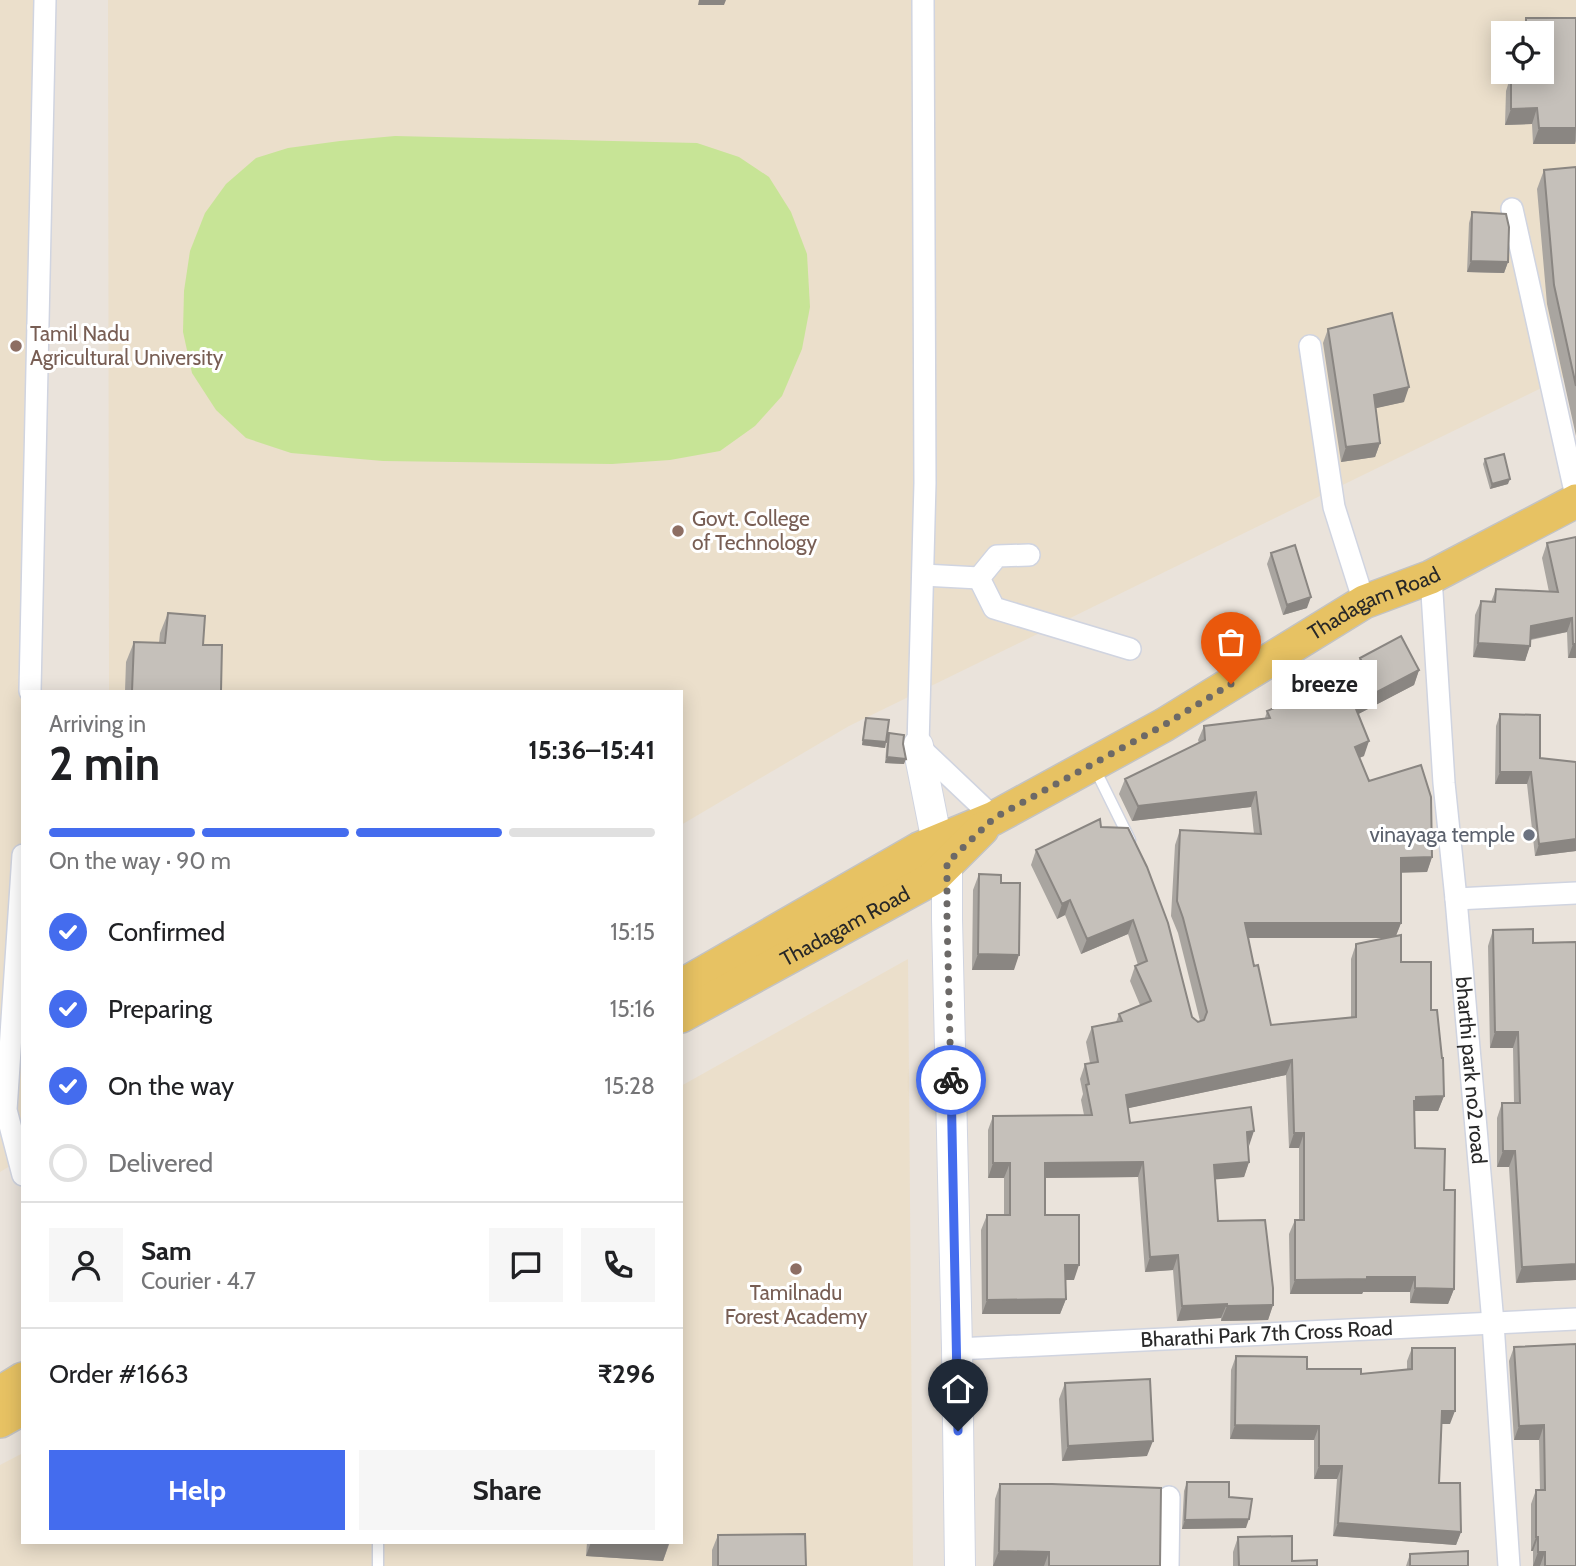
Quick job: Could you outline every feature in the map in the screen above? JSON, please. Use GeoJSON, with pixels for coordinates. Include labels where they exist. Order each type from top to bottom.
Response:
{"type":"FeatureCollection","features":[{"type":"Feature","properties":{"kind":"main road","name":"Thadagam Road"},"geometry":{"type":"LineString","coordinates":[[683,1015],[932,879],[942,853],[994,818],[1164,725],[1364,602],[1432,577],[1576,499]]}},
{"type":"Feature","properties":{"kind":"main road"},"geometry":{"type":"LineString","coordinates":[[918,746],[942,853],[947,919],[960,1566]]}},
{"type":"Feature","properties":{"kind":"main road","name":"Thadagam Road"},"geometry":{"type":"LineString","coordinates":[[683,985],[919,849],[942,853]]}},
{"type":"Feature","properties":{"kind":"main road"},"geometry":{"type":"LineString","coordinates":[[0,1392],[21,1380]]}},
{"type":"Feature","properties":{"kind":"main road"},"geometry":{"type":"LineString","coordinates":[[0,1421],[21,1409]]}},
{"type":"Feature","properties":{"kind":"street"},"geometry":{"type":"LineString","coordinates":[[30,690],[45,0]]}},
{"type":"Feature","properties":{"kind":"street"},"geometry":{"type":"LineString","coordinates":[[923,0],[925,483],[918,746],[994,818]]}},
{"type":"Feature","properties":{"kind":"street"},"geometry":{"type":"LineString","coordinates":[[1512,209],[1576,499]]}},
{"type":"Feature","properties":{"kind":"street"},"geometry":{"type":"LineString","coordinates":[[1310,346],[1334,507],[1364,602]]}},
{"type":"Feature","properties":{"kind":"street"},"geometry":{"type":"LineString","coordinates":[[979,578],[997,556],[1030,555]]}},
{"type":"Feature","properties":{"kind":"street"},"geometry":{"type":"LineString","coordinates":[[923,575],[979,578]]}},
{"type":"Feature","properties":{"kind":"street","name":"bharthi park no2 road"},"geometry":{"type":"LineString","coordinates":[[1432,577],[1444,783],[1457,899],[1493,1324],[1508,1566]]}},
{"type":"Feature","properties":{"kind":"street"},"geometry":{"type":"LineString","coordinates":[[979,578],[994,608],[1130,649]]}},
{"type":"Feature","properties":{"kind":"street"},"geometry":{"type":"LineString","coordinates":[[21,885],[6,1110],[21,1167]]}},
{"type":"Feature","properties":{"kind":"street"},"geometry":{"type":"LineString","coordinates":[[1457,899],[1576,893]]}},
{"type":"Feature","properties":{"kind":"street","name":"Bharathi Park 7th Cross Road"},"geometry":{"type":"LineString","coordinates":[[957,1349],[1576,1319]]}},
{"type":"Feature","properties":{"kind":"street"},"geometry":{"type":"LineString","coordinates":[[1168,1566],[1169,1497]]}},
{"type":"Feature","properties":{"kind":"lane"},"geometry":{"type":"LineString","coordinates":[[1093,764],[1133,845]]}},
{"type":"Feature","properties":{"kind":"lane"},"geometry":{"type":"LineString","coordinates":[[378,1544],[378,1566]]}},
{"type":"Feature","properties":{"kind":"shaded area","name":"Tamil Nadu Agricultural University"},"geometry":{"type":"Polygon","coordinates":[[[0,0],[35,0],[21,690],[21,1159],[0,1172],[0,0]]]}},
{"type":"Feature","properties":{"kind":"shaded area","name":"Govt. College of Technology"},"geometry":{"type":"Polygon","coordinates":[[[108,0],[1576,0],[1576,371],[849,726],[683,824],[683,690],[109,690],[108,0]]]}},
{"type":"Feature","properties":{"kind":"shaded area","name":"Tamilnadu Forest Academy"},"geometry":{"type":"Polygon","coordinates":[[[908,959],[913,1566],[0,1566],[0,1465],[21,1454],[21,1544],[683,1544],[683,1085],[908,959]]]}},
{"type":"Feature","properties":{"kind":"green space"},"geometry":{"type":"Polygon","coordinates":[[[395,136],[697,143],[739,157],[769,177],[791,212],[807,254],[810,307],[802,349],[782,396],[755,426],[720,451],[670,460],[612,464],[383,461],[291,453],[246,438],[216,410],[192,373],[183,332],[184,291],[190,251],[205,213],[226,184],[256,158],[288,148],[395,136]]]}},
{"type":"Feature","properties":{"kind":"building"},"geometry":{"type":"Polygon","coordinates":[[[1526,18],[1576,18],[1576,128],[1539,128],[1537,108],[1511,109],[1511,84],[1554,84],[1554,21],[1526,21],[1526,18]]]}},
{"type":"Feature","properties":{"kind":"building"},"geometry":{"type":"Polygon","coordinates":[[[1576,167],[1576,386],[1554,285],[1544,170],[1576,167]]]}},
{"type":"Feature","properties":{"kind":"building"},"geometry":{"type":"Polygon","coordinates":[[[1472,212],[1506,214],[1509,227],[1508,262],[1471,261],[1472,212]]]}},
{"type":"Feature","properties":{"kind":"building"},"geometry":{"type":"Polygon","coordinates":[[[1392,313],[1409,387],[1374,395],[1380,443],[1346,447],[1328,329],[1392,313]]]}},
{"type":"Feature","properties":{"kind":"building"},"geometry":{"type":"Polygon","coordinates":[[[1504,454],[1510,479],[1492,484],[1485,459],[1504,454]]]}},
{"type":"Feature","properties":{"kind":"building"},"geometry":{"type":"Polygon","coordinates":[[[1576,537],[1576,644],[1573,644],[1572,618],[1531,626],[1530,646],[1478,643],[1481,601],[1495,602],[1496,589],[1558,592],[1547,543],[1576,537]]]}},
{"type":"Feature","properties":{"kind":"building"},"geometry":{"type":"Polygon","coordinates":[[[1295,545],[1311,597],[1287,605],[1271,553],[1295,545]]]}},
{"type":"Feature","properties":{"kind":"building"},"geometry":{"type":"Polygon","coordinates":[[[168,613],[205,616],[203,645],[222,645],[221,690],[132,690],[134,642],[165,643],[168,613]]]}},
{"type":"Feature","properties":{"kind":"building"},"geometry":{"type":"Polygon","coordinates":[[[1401,636],[1419,670],[1354,704],[1369,741],[1355,747],[1369,781],[1421,765],[1431,797],[1432,857],[1401,858],[1401,923],[1245,923],[1254,966],[1258,965],[1271,1025],[1356,1017],[1356,944],[1401,935],[1401,962],[1431,962],[1431,1010],[1437,1010],[1444,1096],[1416,1097],[1415,1148],[1445,1149],[1444,1190],[1455,1190],[1454,1289],[1415,1288],[1415,1277],[1295,1280],[1295,1220],[1304,1220],[1304,1133],[1294,1133],[1292,1060],[1126,1095],[1130,1123],[1251,1107],[1254,1131],[1247,1132],[1249,1162],[1214,1165],[1218,1221],[1265,1220],[1273,1305],[1182,1306],[1178,1255],[1150,1257],[1143,1162],[1045,1163],[1045,1215],[1079,1215],[1079,1265],[1065,1265],[1066,1299],[987,1300],[987,1215],[1010,1215],[1010,1163],[993,1163],[993,1116],[1092,1115],[1085,1064],[1098,1062],[1092,1027],[1122,1021],[1119,1014],[1151,1001],[1135,966],[1147,961],[1133,920],[1087,939],[1070,900],[1062,904],[1036,850],[1100,819],[1101,827],[1128,828],[1147,867],[1168,923],[1192,1017],[1198,1022],[1204,1020],[1207,1012],[1177,901],[1180,830],[1261,834],[1256,792],[1138,806],[1125,779],[1205,740],[1204,726],[1270,718],[1267,711],[1365,668],[1360,658],[1401,636]]]}},
{"type":"Feature","properties":{"kind":"building"},"geometry":{"type":"Polygon","coordinates":[[[1500,714],[1540,715],[1540,758],[1576,762],[1576,839],[1539,844],[1531,772],[1500,772],[1500,714]]]}},
{"type":"Feature","properties":{"kind":"building"},"geometry":{"type":"Polygon","coordinates":[[[866,718],[889,720],[886,742],[863,740],[866,718]]]}},
{"type":"Feature","properties":{"kind":"building"},"geometry":{"type":"Polygon","coordinates":[[[889,733],[904,735],[906,759],[887,757],[889,733]]]}},
{"type":"Feature","properties":{"kind":"building"},"geometry":{"type":"Polygon","coordinates":[[[979,874],[1001,875],[1001,883],[1020,883],[1019,955],[978,954],[979,874]]]}},
{"type":"Feature","properties":{"kind":"building"},"geometry":{"type":"Polygon","coordinates":[[[1533,929],[1533,943],[1576,942],[1576,1264],[1522,1267],[1515,1151],[1503,1151],[1502,1103],[1520,1103],[1518,1032],[1495,1032],[1493,930],[1533,929]]]}},
{"type":"Feature","properties":{"kind":"building"},"geometry":{"type":"Polygon","coordinates":[[[1576,1344],[1576,1566],[1545,1566],[1545,1552],[1538,1552],[1536,1537],[1536,1490],[1545,1490],[1544,1425],[1519,1426],[1514,1347],[1576,1344]]]}},
{"type":"Feature","properties":{"kind":"building"},"geometry":{"type":"Polygon","coordinates":[[[1412,1348],[1455,1348],[1455,1411],[1442,1411],[1439,1483],[1460,1483],[1461,1532],[1338,1523],[1342,1466],[1319,1466],[1319,1426],[1235,1425],[1236,1356],[1307,1357],[1307,1369],[1361,1369],[1361,1374],[1412,1369],[1412,1348]]]}},
{"type":"Feature","properties":{"kind":"building"},"geometry":{"type":"Polygon","coordinates":[[[1150,1379],[1153,1441],[1068,1446],[1065,1383],[1150,1379]]]}},
{"type":"Feature","properties":{"kind":"building"},"geometry":{"type":"Polygon","coordinates":[[[1187,1482],[1229,1482],[1229,1497],[1252,1499],[1249,1519],[1185,1520],[1187,1482]]]}},
{"type":"Feature","properties":{"kind":"building"},"geometry":{"type":"Polygon","coordinates":[[[1000,1484],[1161,1488],[1160,1566],[1049,1566],[1049,1552],[999,1551],[1000,1484]]]}},
{"type":"Feature","properties":{"kind":"building"},"geometry":{"type":"Polygon","coordinates":[[[805,1534],[806,1566],[718,1566],[718,1535],[805,1534]]]}},
{"type":"Feature","properties":{"kind":"building"},"geometry":{"type":"Polygon","coordinates":[[[1292,1536],[1292,1561],[1317,1560],[1317,1566],[1239,1566],[1238,1537],[1292,1536]]]}},
{"type":"Feature","properties":{"kind":"building"},"geometry":{"type":"Polygon","coordinates":[[[1468,1551],[1468,1566],[1410,1566],[1410,1554],[1468,1551]]]}},
{"type":"Feature","properties":{"kind":"way so far"},"geometry":{"type":"LineString","coordinates":[[951,1080],[947,863],[994,818],[1164,725],[1231,684]]}},
{"type":"Feature","properties":{"kind":"place","name":"Tamil Nadu Agricultural University"},"geometry":{"type":"Point","coordinates":[16,346]}},
{"type":"Feature","properties":{"kind":"place","name":"Govt. College of Technology"},"geometry":{"type":"Point","coordinates":[678,531]}},
{"type":"Feature","properties":{"kind":"place","name":"breeze"},"geometry":{"type":"Point","coordinates":[1231,684]}},
{"type":"Feature","properties":{"kind":"place","name":"vinayaga temple"},"geometry":{"type":"Point","coordinates":[1529,835]}},
{"type":"Feature","properties":{"kind":"place","name":"Tamilnadu Forest Academy"},"geometry":{"type":"Point","coordinates":[796,1269]}},
{"type":"Feature","properties":{"kind":"route"},"geometry":{"type":"LineString","coordinates":[[951,1080],[958,1431]]}}]}
